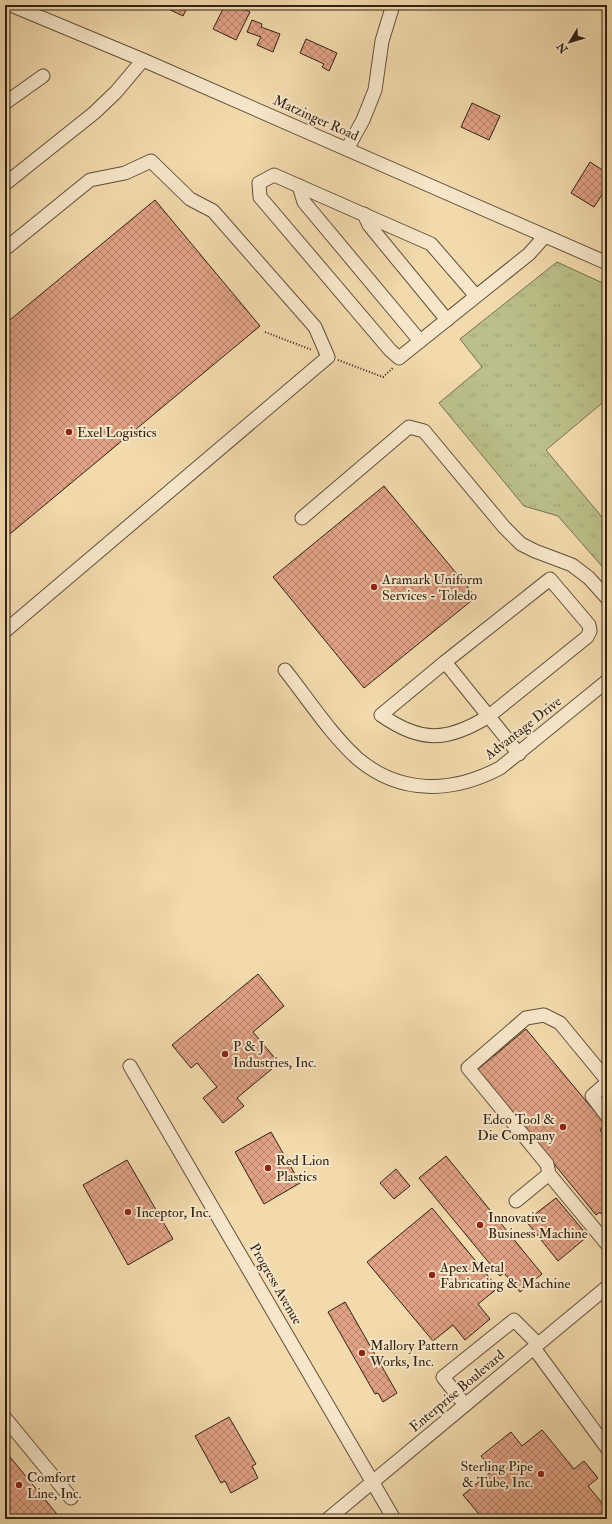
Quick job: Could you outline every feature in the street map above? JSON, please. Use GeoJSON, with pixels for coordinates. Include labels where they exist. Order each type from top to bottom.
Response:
{"type":"FeatureCollection","features":[{"type":"Feature","properties":{"kind":"street","name":"Matzinger Road"},"geometry":{"type":"LineString","coordinates":[[11,5],[143,60],[607,263]]}},
{"type":"Feature","properties":{"kind":"street"},"geometry":{"type":"LineString","coordinates":[[346,149],[363,120],[376,90],[382,41],[393,5]]}},
{"type":"Feature","properties":{"kind":"street"},"geometry":{"type":"LineString","coordinates":[[5,184],[94,113],[116,92],[143,60]]}},
{"type":"Feature","properties":{"kind":"street"},"geometry":{"type":"LineString","coordinates":[[5,103],[43,76]]}},
{"type":"Feature","properties":{"kind":"street"},"geometry":{"type":"LineString","coordinates":[[5,249],[90,180],[125,173],[151,161],[190,199],[213,211],[315,327],[328,357],[5,631]]}},
{"type":"Feature","properties":{"kind":"street"},"geometry":{"type":"LineString","coordinates":[[476,296],[431,244],[274,175],[259,183],[260,197],[390,350],[399,358],[529,254],[545,236]]}},
{"type":"Feature","properties":{"kind":"street"},"geometry":{"type":"LineString","coordinates":[[299,186],[304,202],[420,341]]}},
{"type":"Feature","properties":{"kind":"street"},"geometry":{"type":"LineString","coordinates":[[364,214],[370,226],[447,320]]}},
{"type":"Feature","properties":{"kind":"street"},"geometry":{"type":"LineString","coordinates":[[302,518],[409,427],[417,428],[424,431],[504,527],[521,544],[535,552],[572,565],[590,578],[607,598]]}},
{"type":"Feature","properties":{"kind":"street"},"geometry":{"type":"LineString","coordinates":[[550,579],[588,625],[590,631],[587,637],[489,716],[477,724],[452,734],[430,737],[409,732],[381,715],[550,579],[558,560]]}},
{"type":"Feature","properties":{"kind":"street"},"geometry":{"type":"LineString","coordinates":[[445,662],[519,754]]}},
{"type":"Feature","properties":{"kind":"street","name":"Advantage Drive"},"geometry":{"type":"LineString","coordinates":[[285,670],[346,747],[360,760],[380,773],[408,785],[446,787],[466,783],[484,777],[500,768],[607,681]]}},
{"type":"Feature","properties":{"kind":"street"},"geometry":{"type":"LineString","coordinates":[[607,1080],[560,1023],[544,1016],[526,1018],[468,1068],[547,1164],[549,1174],[607,1244]]}},
{"type":"Feature","properties":{"kind":"street","name":"Progress Avenue"},"geometry":{"type":"LineString","coordinates":[[130,1066],[394,1519]]}},
{"type":"Feature","properties":{"kind":"street"},"geometry":{"type":"LineString","coordinates":[[607,1083],[592,1096],[607,1116]]}},
{"type":"Feature","properties":{"kind":"street"},"geometry":{"type":"LineString","coordinates":[[516,1201],[549,1174]]}},
{"type":"Feature","properties":{"kind":"street","name":"Enterprise Boulevard"},"geometry":{"type":"LineString","coordinates":[[328,1519],[607,1287]]}},
{"type":"Feature","properties":{"kind":"street"},"geometry":{"type":"LineString","coordinates":[[465,1405],[442,1377],[514,1320],[536,1346],[607,1448]]}},
{"type":"Feature","properties":{"kind":"street"},"geometry":{"type":"LineString","coordinates":[[5,1418],[71,1498]]}},
{"type":"Feature","properties":{"kind":"green space"},"geometry":{"type":"Polygon","coordinates":[[[557,262],[607,285],[607,399],[546,450],[607,523],[607,572],[558,516],[524,506],[439,403],[482,367],[460,339],[557,262]]]}},
{"type":"Feature","properties":{"kind":"building"},"geometry":{"type":"Polygon","coordinates":[[[160,5],[187,5],[188,6],[183,16],[160,5]]]}},
{"type":"Feature","properties":{"kind":"building"},"geometry":{"type":"Polygon","coordinates":[[[225,5],[235,5],[250,12],[236,40],[213,29],[225,5]]]}},
{"type":"Feature","properties":{"kind":"building"},"geometry":{"type":"Polygon","coordinates":[[[252,20],[262,24],[261,27],[280,34],[273,52],[257,45],[261,37],[247,32],[252,20]]]}},
{"type":"Feature","properties":{"kind":"building"},"geometry":{"type":"Polygon","coordinates":[[[306,39],[337,53],[329,71],[322,67],[324,64],[300,53],[306,39]]]}},
{"type":"Feature","properties":{"kind":"building"},"geometry":{"type":"Polygon","coordinates":[[[472,103],[500,116],[489,140],[461,127],[472,103]]]}},
{"type":"Feature","properties":{"kind":"building"},"geometry":{"type":"Polygon","coordinates":[[[590,162],[607,173],[607,187],[594,207],[571,193],[590,162]]]}},
{"type":"Feature","properties":{"kind":"building","name":"Exel Logistics"},"geometry":{"type":"Polygon","coordinates":[[[155,200],[260,326],[5,538],[5,324],[155,200]]]}},
{"type":"Feature","properties":{"kind":"building","name":"Aramark Uniform Services - Toledo"},"geometry":{"type":"Polygon","coordinates":[[[384,486],[476,597],[364,688],[273,577],[384,486]]]}},
{"type":"Feature","properties":{"kind":"building","name":"P & J Industries, Inc."},"geometry":{"type":"Polygon","coordinates":[[[258,974],[284,1006],[253,1032],[279,1063],[237,1098],[244,1106],[223,1123],[203,1098],[217,1087],[197,1063],[191,1068],[172,1045],[258,974]]]}},
{"type":"Feature","properties":{"kind":"building","name":"Edco Tool & Die Company"},"geometry":{"type":"Polygon","coordinates":[[[526,1029],[606,1125],[600,1130],[605,1137],[602,1139],[607,1146],[607,1221],[600,1212],[596,1215],[477,1070],[526,1029]]]}},
{"type":"Feature","properties":{"kind":"building","name":"Red Lion Plastics"},"geometry":{"type":"Polygon","coordinates":[[[271,1132],[300,1183],[264,1204],[235,1152],[271,1132]]]}},
{"type":"Feature","properties":{"kind":"building","name":"Innovative Business Machine"},"geometry":{"type":"Polygon","coordinates":[[[446,1156],[542,1274],[520,1292],[504,1273],[500,1276],[419,1178],[446,1156]]]}},
{"type":"Feature","properties":{"kind":"building","name":"Inceptor, Inc."},"geometry":{"type":"Polygon","coordinates":[[[127,1160],[173,1239],[128,1265],[83,1185],[127,1160]]]}},
{"type":"Feature","properties":{"kind":"building"},"geometry":{"type":"Polygon","coordinates":[[[396,1169],[410,1186],[394,1199],[380,1183],[396,1169]]]}},
{"type":"Feature","properties":{"kind":"building"},"geometry":{"type":"Polygon","coordinates":[[[556,1198],[588,1236],[558,1261],[526,1221],[556,1198]]]}},
{"type":"Feature","properties":{"kind":"building","name":"Apex Metal Fabricating & Machine"},"geometry":{"type":"Polygon","coordinates":[[[432,1208],[498,1288],[478,1304],[490,1319],[465,1340],[453,1325],[433,1341],[367,1262],[432,1208]]]}},
{"type":"Feature","properties":{"kind":"building","name":"Mallory Pattern Works, Inc."},"geometry":{"type":"Polygon","coordinates":[[[345,1302],[397,1393],[383,1402],[378,1393],[375,1394],[328,1312],[345,1302]]]}},
{"type":"Feature","properties":{"kind":"building"},"geometry":{"type":"Polygon","coordinates":[[[229,1417],[256,1464],[252,1466],[258,1478],[231,1493],[225,1481],[221,1483],[195,1436],[229,1417]]]}},
{"type":"Feature","properties":{"kind":"building","name":"Sterling Pipe & Tube, Inc."},"geometry":{"type":"Polygon","coordinates":[[[542,1430],[574,1469],[584,1461],[598,1478],[588,1486],[607,1509],[607,1519],[483,1519],[463,1495],[493,1470],[481,1456],[511,1432],[522,1446],[542,1430]]]}},
{"type":"Feature","properties":{"kind":"building","name":"Comfort Line, Inc."},"geometry":{"type":"Polygon","coordinates":[[[5,1451],[61,1519],[5,1519],[5,1451]]]}},
{"type":"Feature","properties":{"kind":"place","name":"Exel Logistics"},"geometry":{"type":"Point","coordinates":[69,432]}},
{"type":"Feature","properties":{"kind":"place","name":"Aramark Uniform Services - Toledo"},"geometry":{"type":"Point","coordinates":[374,587]}},
{"type":"Feature","properties":{"kind":"place","name":"P & J Industries, Inc."},"geometry":{"type":"Point","coordinates":[225,1054]}},
{"type":"Feature","properties":{"kind":"place","name":"Edco Tool & Die Company"},"geometry":{"type":"Point","coordinates":[563,1127]}},
{"type":"Feature","properties":{"kind":"place","name":"Red Lion Plastics"},"geometry":{"type":"Point","coordinates":[268,1168]}},
{"type":"Feature","properties":{"kind":"place","name":"Inceptor, Inc."},"geometry":{"type":"Point","coordinates":[128,1212]}},
{"type":"Feature","properties":{"kind":"place","name":"Innovative Business Machine"},"geometry":{"type":"Point","coordinates":[480,1225]}},
{"type":"Feature","properties":{"kind":"place","name":"Apex Metal Fabricating & Machine"},"geometry":{"type":"Point","coordinates":[432,1275]}},
{"type":"Feature","properties":{"kind":"place","name":"Mallory Pattern Works, Inc."},"geometry":{"type":"Point","coordinates":[362,1353]}},
{"type":"Feature","properties":{"kind":"place","name":"Sterling Pipe & Tube, Inc."},"geometry":{"type":"Point","coordinates":[541,1474]}},
{"type":"Feature","properties":{"kind":"place","name":"Comfort Line, Inc."},"geometry":{"type":"Point","coordinates":[19,1485]}}]}
